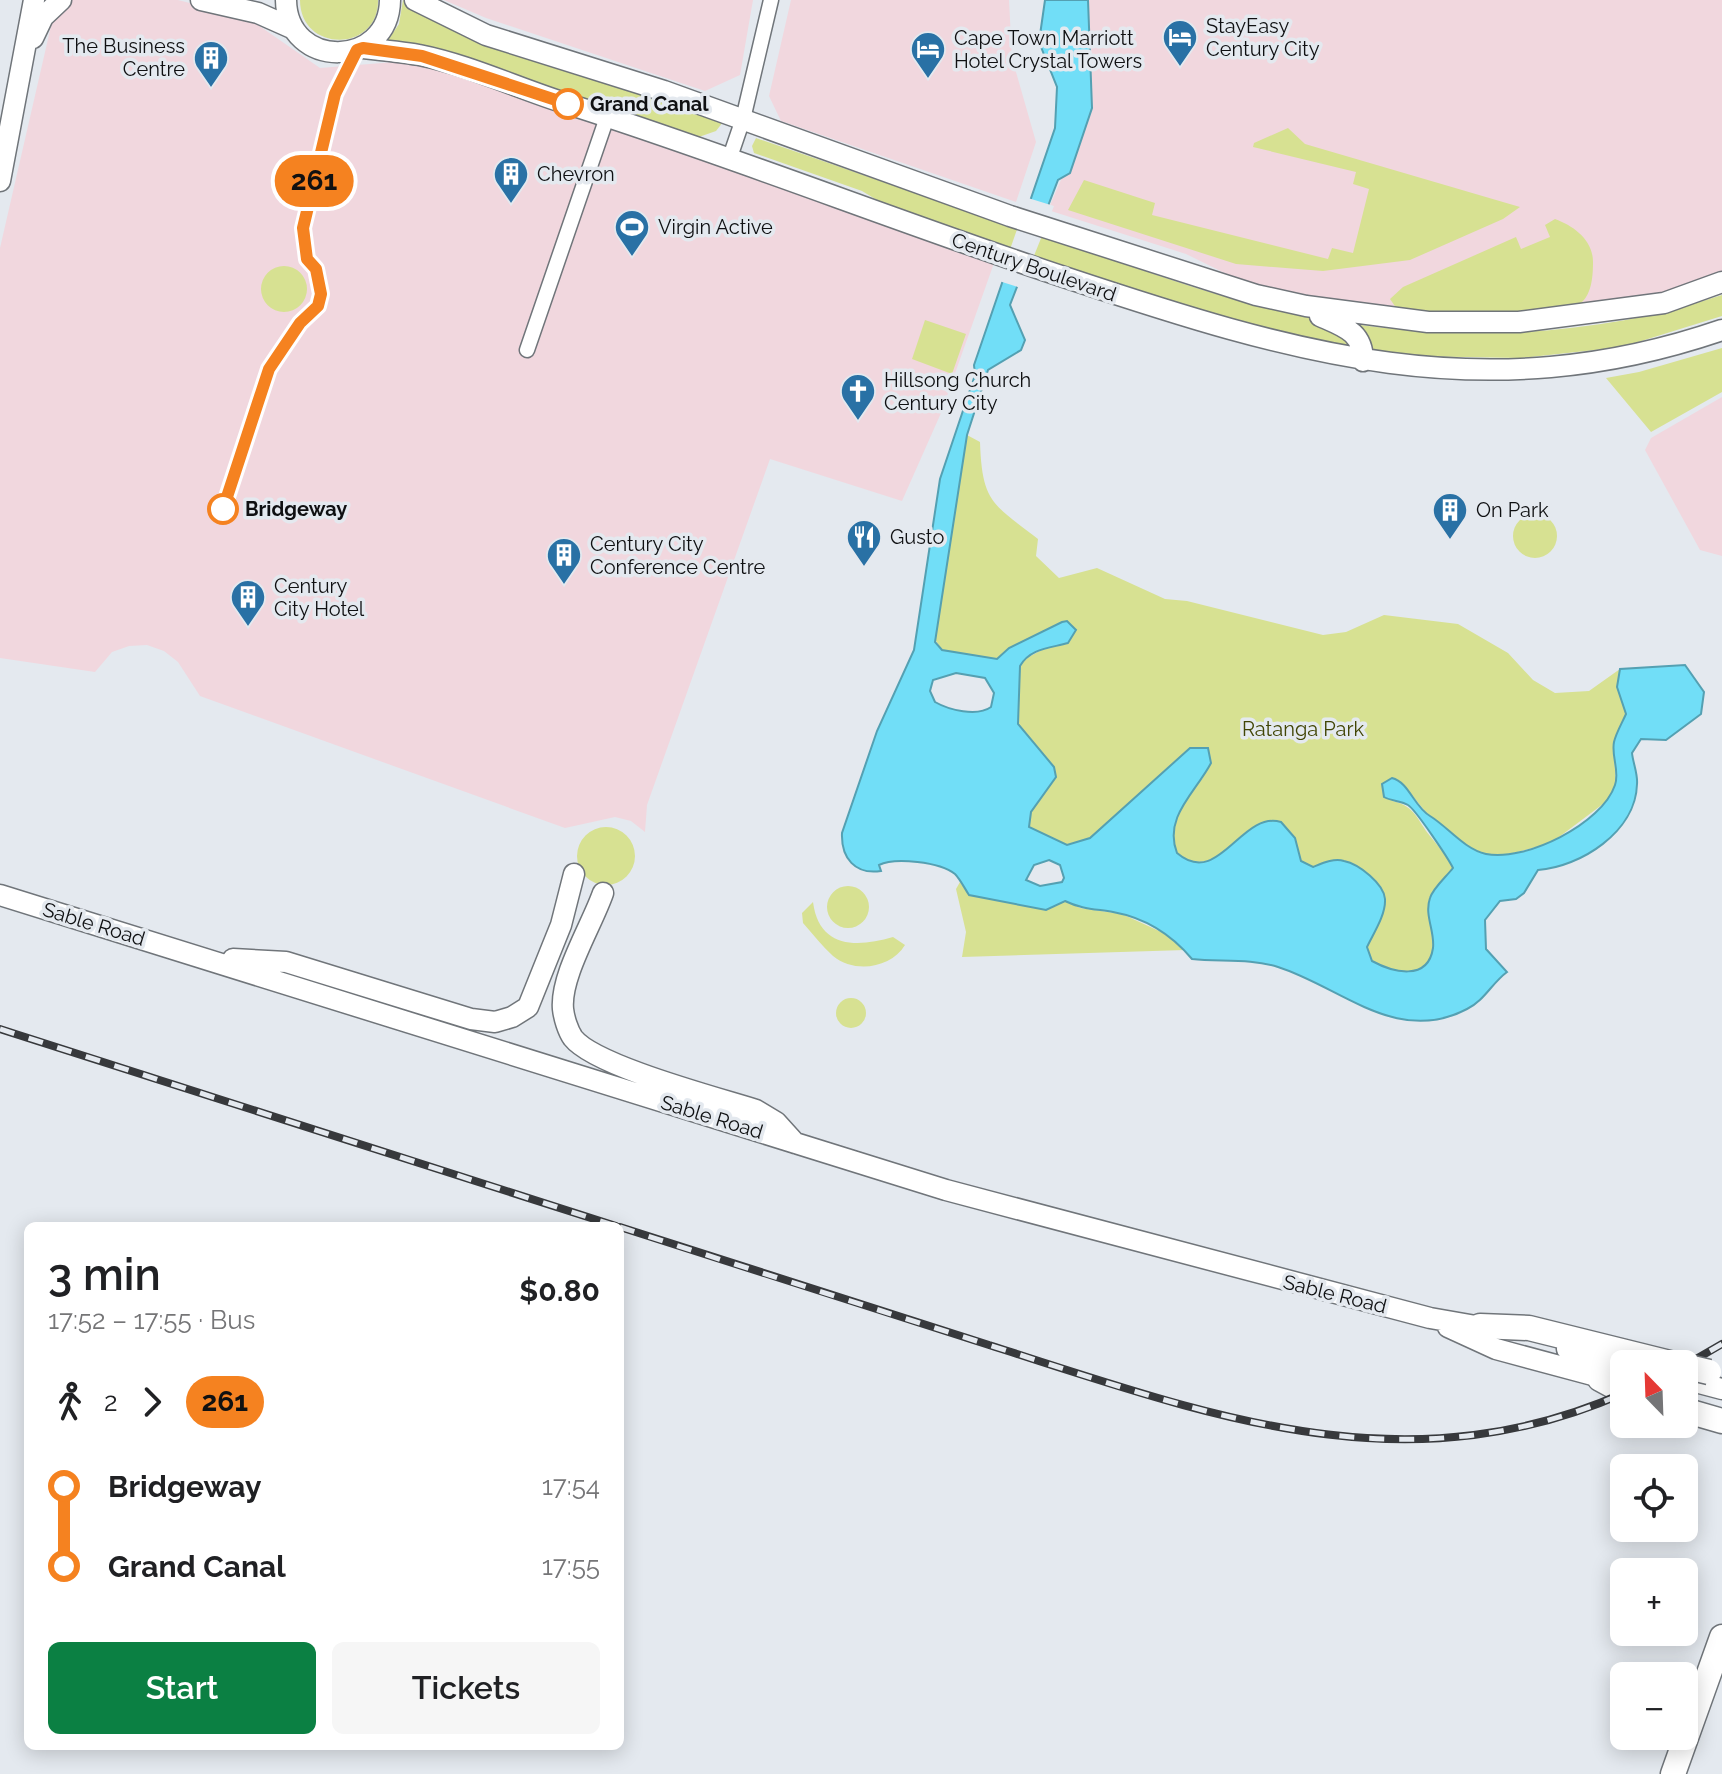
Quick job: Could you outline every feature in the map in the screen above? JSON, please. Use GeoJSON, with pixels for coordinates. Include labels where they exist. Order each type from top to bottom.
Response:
{"type":"FeatureCollection","features":[{"type":"Feature","properties":{"kind":"highway"},"geometry":{"type":"LineString","coordinates":[[1480,1326],[1529,1328],[1610,1352]]}},
{"type":"Feature","properties":{"kind":"highway"},"geometry":{"type":"LineString","coordinates":[[1698,1414],[1722,1421]]}},
{"type":"Feature","properties":{"kind":"highway"},"geometry":{"type":"LineString","coordinates":[[1673,1774],[1722,1637]]}},
{"type":"Feature","properties":{"kind":"main road"},"geometry":{"type":"LineString","coordinates":[[0,181],[34,0]]}},
{"type":"Feature","properties":{"kind":"main road"},"geometry":{"type":"LineString","coordinates":[[16,89],[40,21],[61,0]]}},
{"type":"Feature","properties":{"kind":"main road","name":"Century Boulevard"},"geometry":{"type":"LineString","coordinates":[[201,0],[258,13],[294,29],[307,44],[323,52],[344,54],[363,48],[422,56],[729,160],[997,256],[1236,332],[1363,361],[1464,370],[1565,366],[1630,357],[1722,330]]}},
{"type":"Feature","properties":{"kind":"main road"},"geometry":{"type":"LineString","coordinates":[[286,0],[294,29]]}},
{"type":"Feature","properties":{"kind":"main road"},"geometry":{"type":"LineString","coordinates":[[363,48],[385,25],[390,0]]}},
{"type":"Feature","properties":{"kind":"main road","name":"Century Boulevard"},"geometry":{"type":"LineString","coordinates":[[415,0],[486,35],[743,119],[1010,216],[1256,295],[1384,318],[1519,322],[1664,303],[1722,282]]}},
{"type":"Feature","properties":{"kind":"main road"},"geometry":{"type":"LineString","coordinates":[[1256,295],[1319,315],[1353,332],[1363,344],[1363,361]]}},
{"type":"Feature","properties":{"kind":"main road"},"geometry":{"type":"LineString","coordinates":[[201,957],[286,962],[471,1019],[495,1022],[528,1007],[561,925],[574,874]]}},
{"type":"Feature","properties":{"kind":"main road"},"geometry":{"type":"LineString","coordinates":[[603,893],[575,960],[564,999],[563,1008],[573,1037],[618,1064],[756,1110],[776,1122],[795,1143]]}},
{"type":"Feature","properties":{"kind":"main road","name":"Sable Road"},"geometry":{"type":"LineString","coordinates":[[0,895],[795,1143],[1092,1231],[1430,1318],[1480,1326],[1610,1379]]}},
{"type":"Feature","properties":{"kind":"main road","name":"Sable Road"},"geometry":{"type":"LineString","coordinates":[[1430,1318],[1496,1349],[1610,1380]]}},
{"type":"Feature","properties":{"kind":"main road"},"geometry":{"type":"LineString","coordinates":[[1698,1383],[1722,1410]]}},
{"type":"Feature","properties":{"kind":"street"},"geometry":{"type":"LineString","coordinates":[[729,160],[743,119],[771,0]]}},
{"type":"Feature","properties":{"kind":"street"},"geometry":{"type":"LineString","coordinates":[[527,350],[604,126]]}},
{"type":"Feature","properties":{"kind":"shaded area"},"geometry":{"type":"Polygon","coordinates":[[[65,0],[178,0],[248,18],[320,68],[419,60],[994,263],[941,413],[902,501],[770,459],[647,805],[645,832],[631,821],[615,817],[565,828],[200,696],[178,662],[164,651],[147,645],[129,646],[112,652],[95,672],[0,658],[0,248],[51,26],[65,0]]]}},
{"type":"Feature","properties":{"kind":"shaded area"},"geometry":{"type":"Polygon","coordinates":[[[444,0],[753,0],[740,75],[705,91],[486,18],[444,0]]]}},
{"type":"Feature","properties":{"kind":"shaded area"},"geometry":{"type":"Polygon","coordinates":[[[791,0],[1009,0],[1012,58],[1036,142],[1016,202],[781,121],[769,96],[791,0]]]}},
{"type":"Feature","properties":{"kind":"shaded area"},"geometry":{"type":"Polygon","coordinates":[[[1088,0],[1722,0],[1722,273],[1676,293],[1598,305],[1428,315],[1307,299],[1243,282],[1186,254],[1048,210],[1092,108],[1088,0]]]}},
{"type":"Feature","properties":{"kind":"shaded area"},"geometry":{"type":"Polygon","coordinates":[[[1722,397],[1722,556],[1700,550],[1645,450],[1651,438],[1722,397]]]}},
{"type":"Feature","properties":{"kind":"green space"},"geometry":{"type":"Polygon","coordinates":[[[300,0],[378,0],[375,17],[366,30],[339,40],[312,30],[303,17],[300,0]]]}},
{"type":"Feature","properties":{"kind":"green space"},"geometry":{"type":"Polygon","coordinates":[[[403,0],[468,35],[723,122],[716,131],[696,138],[384,46],[399,24],[403,0]]]}},
{"type":"Feature","properties":{"kind":"green space"},"geometry":{"type":"Polygon","coordinates":[[[1288,128],[1305,144],[1520,207],[1503,219],[1410,260],[1323,271],[1236,264],[1068,210],[1084,180],[1155,203],[1152,215],[1328,259],[1332,248],[1353,253],[1369,189],[1353,184],[1356,172],[1253,147],[1254,143],[1288,128]]]}},
{"type":"Feature","properties":{"kind":"green space"},"geometry":{"type":"Polygon","coordinates":[[[756,138],[1193,287],[1314,318],[1431,332],[1549,330],[1608,323],[1722,295],[1722,316],[1622,347],[1521,358],[1405,356],[1251,329],[892,209],[862,191],[754,153],[752,146],[756,138]]]}},
{"type":"Feature","properties":{"kind":"green space"},"geometry":{"type":"Polygon","coordinates":[[[1555,219],[1581,235],[1590,247],[1593,267],[1591,284],[1582,302],[1548,312],[1466,314],[1399,312],[1390,299],[1403,287],[1516,237],[1521,249],[1550,237],[1545,225],[1555,219]]]}},
{"type":"Feature","properties":{"kind":"green space"},"geometry":{"type":"Polygon","coordinates":[[[284,266],[301,272],[307,289],[301,306],[284,312],[267,306],[261,289],[267,272],[284,266]]]}},
{"type":"Feature","properties":{"kind":"green space"},"geometry":{"type":"Polygon","coordinates":[[[925,320],[966,334],[952,374],[912,359],[925,320]]]}},
{"type":"Feature","properties":{"kind":"green space"},"geometry":{"type":"Polygon","coordinates":[[[1722,348],[1722,392],[1651,432],[1606,378],[1639,372],[1722,348]]]}},
{"type":"Feature","properties":{"kind":"green space","name":"Ratanga Park"},"geometry":{"type":"Polygon","coordinates":[[[967,435],[980,442],[984,478],[993,500],[1010,518],[1038,539],[1036,556],[1059,578],[1097,568],[1165,599],[1187,601],[1323,635],[1346,632],[1384,615],[1458,624],[1508,653],[1533,680],[1555,693],[1589,691],[1620,669],[1617,687],[1626,714],[1613,744],[1616,783],[1607,801],[1551,843],[1506,855],[1486,854],[1470,848],[1428,815],[1407,789],[1393,801],[1407,807],[1415,815],[1453,868],[1437,886],[1428,905],[1433,943],[1430,959],[1424,966],[1408,972],[1371,961],[1367,947],[1375,930],[1327,861],[1313,867],[1301,861],[1291,832],[1274,820],[1214,858],[1202,862],[1190,861],[1177,853],[1174,832],[1179,812],[1203,778],[1190,748],[1090,838],[1068,845],[1029,827],[1030,812],[1056,777],[1054,767],[1018,724],[1018,675],[1023,660],[1051,645],[1059,646],[1062,622],[1009,648],[998,659],[942,650],[934,638],[967,435]]]}},
{"type":"Feature","properties":{"kind":"green space"},"geometry":{"type":"Polygon","coordinates":[[[1535,514],[1551,520],[1557,536],[1551,552],[1535,558],[1519,552],[1513,536],[1519,520],[1535,514]]]}},
{"type":"Feature","properties":{"kind":"green space"},"geometry":{"type":"Polygon","coordinates":[[[606,827],[627,835],[635,856],[627,877],[606,885],[585,877],[577,856],[585,835],[606,827]]]}},
{"type":"Feature","properties":{"kind":"green space"},"geometry":{"type":"Polygon","coordinates":[[[960,882],[969,895],[1003,901],[1065,901],[1080,908],[1122,914],[1170,936],[1185,950],[962,957],[966,932],[956,889],[960,882]]]}},
{"type":"Feature","properties":{"kind":"green space"},"geometry":{"type":"Polygon","coordinates":[[[848,886],[863,892],[869,907],[863,922],[848,928],[833,922],[827,907],[833,892],[848,886]]]}},
{"type":"Feature","properties":{"kind":"green space"},"geometry":{"type":"Polygon","coordinates":[[[813,902],[823,928],[841,941],[866,943],[893,937],[905,945],[891,959],[872,966],[842,962],[803,923],[802,913],[813,902]]]}},
{"type":"Feature","properties":{"kind":"green space"},"geometry":{"type":"Polygon","coordinates":[[[851,998],[862,1002],[866,1013],[862,1024],[851,1028],[840,1024],[836,1013],[840,1002],[851,998]]]}},
{"type":"Feature","properties":{"kind":"water"},"geometry":{"type":"Polygon","coordinates":[[[1045,0],[1088,0],[1092,108],[1070,173],[1058,180],[1010,305],[1025,340],[1021,350],[988,370],[967,435],[935,642],[942,650],[997,659],[1009,648],[1062,622],[1067,621],[1076,630],[1068,643],[1035,652],[1020,666],[1018,724],[1054,767],[1056,777],[1031,812],[1029,827],[1067,845],[1090,838],[1190,748],[1208,748],[1211,763],[1183,805],[1174,828],[1177,853],[1192,862],[1205,862],[1218,856],[1254,827],[1267,821],[1281,822],[1295,838],[1301,861],[1313,867],[1344,861],[1357,866],[1376,881],[1384,893],[1385,905],[1367,947],[1372,961],[1399,971],[1417,970],[1430,959],[1433,948],[1428,911],[1430,898],[1453,868],[1412,809],[1384,797],[1382,784],[1392,778],[1398,780],[1424,812],[1478,851],[1502,855],[1521,852],[1541,846],[1579,826],[1595,813],[1615,785],[1614,742],[1626,714],[1617,687],[1620,669],[1685,665],[1704,692],[1701,714],[1666,740],[1641,739],[1632,753],[1637,780],[1634,801],[1616,832],[1588,854],[1571,862],[1538,870],[1524,893],[1516,899],[1500,901],[1485,920],[1486,949],[1507,972],[1467,1009],[1441,1019],[1417,1021],[1393,1017],[1278,967],[1246,961],[1192,959],[1157,928],[1136,918],[1065,901],[1046,910],[969,895],[955,874],[939,866],[896,861],[879,865],[881,871],[872,872],[857,867],[847,857],[842,833],[877,731],[914,650],[940,479],[975,375],[974,365],[1055,128],[1057,87],[1039,42],[1045,0]],[[956,673],[933,680],[930,691],[935,702],[963,711],[978,712],[991,707],[994,693],[985,678],[956,673]],[[1049,860],[1034,865],[1026,880],[1040,886],[1062,882],[1064,878],[1060,865],[1049,860]]]}},
{"type":"Feature","properties":{"kind":"pier"},"geometry":{"type":"Polygon","coordinates":[[[1028,198],[1054,206],[1021,288],[999,281],[1028,198]]]}},
{"type":"Feature","properties":{"kind":"railway"},"geometry":{"type":"LineString","coordinates":[[0,1029],[603,1222]]}},
{"type":"Feature","properties":{"kind":"railway"},"geometry":{"type":"LineString","coordinates":[[624,1228],[1148,1395],[1226,1416],[1304,1431],[1382,1439],[1461,1436],[1542,1422],[1610,1398]]}},
{"type":"Feature","properties":{"kind":"railway"},"geometry":{"type":"LineString","coordinates":[[1698,1358],[1722,1344]]}},
{"type":"Feature","properties":{"kind":"bus line","name":"261"},"geometry":{"type":"LineString","coordinates":[[223,509],[269,369],[300,323],[318,306],[321,281],[307,259],[303,228],[335,94],[357,50],[363,48],[422,56],[568,104]]}},
{"type":"Feature","properties":{"kind":"place","name":"StayEasy Century City"},"geometry":{"type":"Point","coordinates":[1180,68]}},
{"type":"Feature","properties":{"kind":"place","name":"Cape Town Marriott Hotel Crystal Towers"},"geometry":{"type":"Point","coordinates":[928,80]}},
{"type":"Feature","properties":{"kind":"place","name":"The Business Centre"},"geometry":{"type":"Point","coordinates":[211,89]}},
{"type":"Feature","properties":{"kind":"place","name":"Grand Canal"},"geometry":{"type":"Point","coordinates":[568,104]}},
{"type":"Feature","properties":{"kind":"place","name":"Chevron"},"geometry":{"type":"Point","coordinates":[511,205]}},
{"type":"Feature","properties":{"kind":"place","name":"Virgin Active"},"geometry":{"type":"Point","coordinates":[632,258]}},
{"type":"Feature","properties":{"kind":"place","name":"Hillsong Church Century City"},"geometry":{"type":"Point","coordinates":[858,422]}},
{"type":"Feature","properties":{"kind":"place","name":"Bridgeway"},"geometry":{"type":"Point","coordinates":[223,509]}},
{"type":"Feature","properties":{"kind":"place","name":"On Park"},"geometry":{"type":"Point","coordinates":[1450,541]}},
{"type":"Feature","properties":{"kind":"place","name":"Gusto"},"geometry":{"type":"Point","coordinates":[864,568]}},
{"type":"Feature","properties":{"kind":"place","name":"Century City Conference Centre"},"geometry":{"type":"Point","coordinates":[564,586]}},
{"type":"Feature","properties":{"kind":"place","name":"Century City Hotel"},"geometry":{"type":"Point","coordinates":[248,628]}}]}
